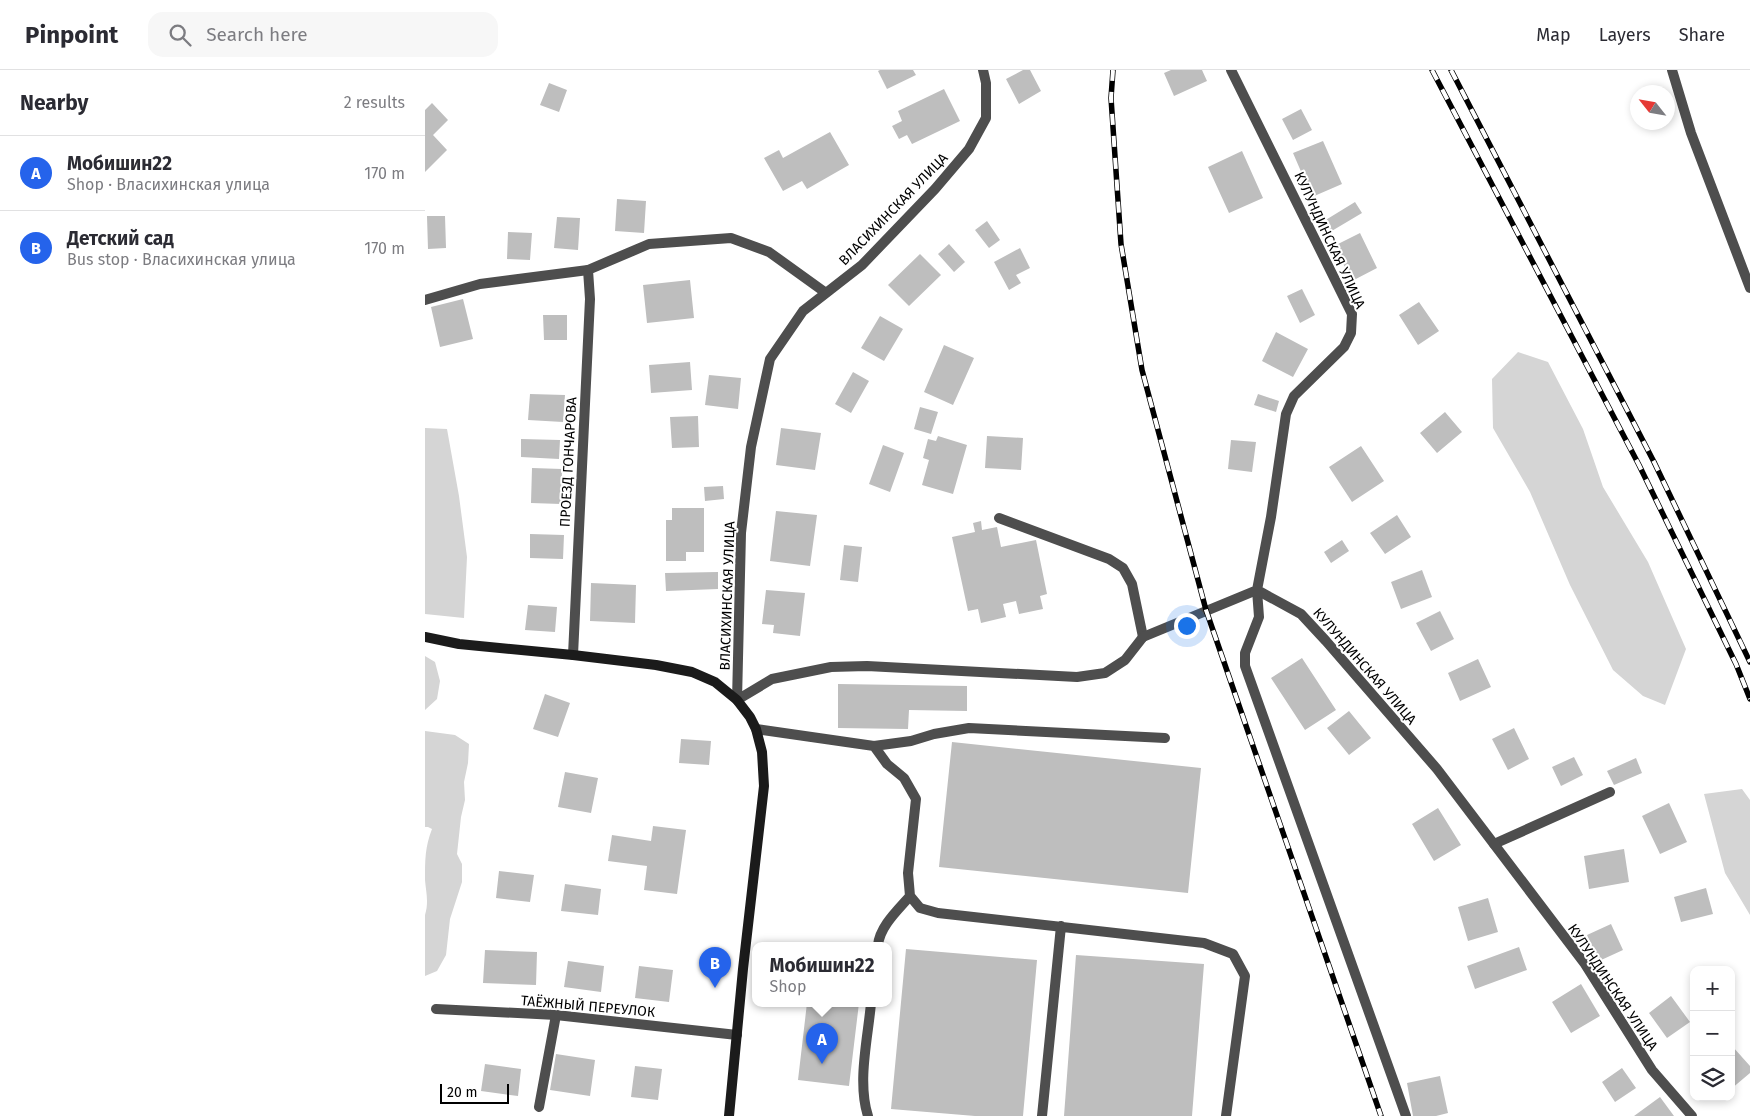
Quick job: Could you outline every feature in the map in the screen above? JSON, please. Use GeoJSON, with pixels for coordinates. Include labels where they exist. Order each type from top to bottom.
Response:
{"type":"FeatureCollection","features":[{"type":"Feature","properties":{"kind":"street","name":"ВЛАСИХИНСКАЯ УЛИЦА"},"geometry":{"type":"LineString","coordinates":[[737,700],[741,534],[753,439],[771,359],[803,311],[861,265],[935,189],[969,150],[986,118],[986,83],[983,70]]}},
{"type":"Feature","properties":{"kind":"street","name":"КУЛУНДИНСКАЯ УЛИЦА"},"geometry":{"type":"LineString","coordinates":[[1231,70],[1352,314],[1351,333],[1344,346],[1294,396],[1286,414],[1271,517],[1257,590],[1301,614],[1437,769],[1585,964],[1652,1070],[1692,1116]]}},
{"type":"Feature","properties":{"kind":"street"},"geometry":{"type":"LineString","coordinates":[[1672,70],[1691,132],[1750,288]]}},
{"type":"Feature","properties":{"kind":"street"},"geometry":{"type":"LineString","coordinates":[[425,300],[480,284],[588,270],[649,244],[731,238],[769,252],[825,293]]}},
{"type":"Feature","properties":{"kind":"street","name":"ПРОЕЗД ГОНЧАРОВА"},"geometry":{"type":"LineString","coordinates":[[573,655],[589,309],[588,270]]}},
{"type":"Feature","properties":{"kind":"street"},"geometry":{"type":"LineString","coordinates":[[999,518],[1109,559],[1123,568],[1133,584],[1143,637]]}},
{"type":"Feature","properties":{"kind":"street"},"geometry":{"type":"LineString","coordinates":[[737,700],[772,679],[831,668],[867,666],[1077,677],[1105,673],[1125,660],[1143,637],[1257,590],[1259,618],[1245,653],[1245,666],[1406,1116]]}},
{"type":"Feature","properties":{"kind":"street","name":"ВЛАСИХИНСКАЯ УЛИЦА"},"geometry":{"type":"LineString","coordinates":[[425,637],[459,644],[573,655],[656,665],[692,672],[715,682],[737,700],[756,728],[762,752],[764,786],[729,1116]]}},
{"type":"Feature","properties":{"kind":"street"},"geometry":{"type":"LineString","coordinates":[[756,728],[874,746],[911,742],[934,734],[969,728],[1165,738]]}},
{"type":"Feature","properties":{"kind":"street"},"geometry":{"type":"LineString","coordinates":[[874,746],[887,764],[904,778],[916,799],[908,873],[910,896],[920,908],[938,914],[1204,943],[1233,954],[1245,976],[1226,1116]]}},
{"type":"Feature","properties":{"kind":"street"},"geometry":{"type":"LineString","coordinates":[[1494,844],[1610,792]]}},
{"type":"Feature","properties":{"kind":"street"},"geometry":{"type":"LineString","coordinates":[[878,942],[886,924],[910,896]]}},
{"type":"Feature","properties":{"kind":"street"},"geometry":{"type":"LineString","coordinates":[[1042,1116],[1061,926]]}},
{"type":"Feature","properties":{"kind":"street"},"geometry":{"type":"LineString","coordinates":[[868,1116],[863,1081],[871,1007]]}},
{"type":"Feature","properties":{"kind":"street","name":"ТАЁЖНЫЙ ПЕРЕУЛОК"},"geometry":{"type":"LineString","coordinates":[[436,1008],[556,1015],[737,1035]]}},
{"type":"Feature","properties":{"kind":"street"},"geometry":{"type":"LineString","coordinates":[[539,1107],[556,1015]]}},
{"type":"Feature","properties":{"kind":"shaded area"},"geometry":{"type":"Polygon","coordinates":[[[1518,352],[1548,362],[1583,429],[1603,487],[1648,562],[1686,649],[1665,705],[1643,696],[1613,670],[1570,585],[1530,492],[1493,428],[1492,379],[1518,352]]]}},
{"type":"Feature","properties":{"kind":"shaded area"},"geometry":{"type":"Polygon","coordinates":[[[425,428],[447,429],[459,496],[467,557],[464,618],[425,614],[425,428]]]}},
{"type":"Feature","properties":{"kind":"shaded area"},"geometry":{"type":"Polygon","coordinates":[[[425,656],[435,662],[440,681],[437,699],[425,710],[425,656]]]}},
{"type":"Feature","properties":{"kind":"shaded area"},"geometry":{"type":"Polygon","coordinates":[[[425,731],[455,735],[469,744],[464,782],[465,800],[457,854],[462,864],[462,882],[450,919],[446,955],[437,971],[425,976],[425,915],[427,901],[425,860],[432,829],[425,827],[425,731]]]}},
{"type":"Feature","properties":{"kind":"shaded area"},"geometry":{"type":"Polygon","coordinates":[[[1742,789],[1750,800],[1750,915],[1725,873],[1704,794],[1742,789]]]}},
{"type":"Feature","properties":{"kind":"building"},"geometry":{"type":"Polygon","coordinates":[[[913,70],[916,75],[887,89],[878,71],[913,70]]]}},
{"type":"Feature","properties":{"kind":"building"},"geometry":{"type":"Polygon","coordinates":[[[1023,70],[1030,70],[1041,91],[1019,104],[1006,79],[1023,70]]]}},
{"type":"Feature","properties":{"kind":"building"},"geometry":{"type":"Polygon","coordinates":[[[1171,70],[1202,70],[1207,81],[1174,96],[1164,73],[1171,70]]]}},
{"type":"Feature","properties":{"kind":"building"},"geometry":{"type":"Polygon","coordinates":[[[549,83],[567,90],[559,112],[540,105],[549,83]]]}},
{"type":"Feature","properties":{"kind":"building"},"geometry":{"type":"Polygon","coordinates":[[[944,89],[960,121],[912,144],[907,135],[899,139],[892,126],[902,121],[898,111],[944,89]]]}},
{"type":"Feature","properties":{"kind":"building"},"geometry":{"type":"Polygon","coordinates":[[[432,103],[448,120],[433,135],[447,150],[425,172],[425,110],[432,103]]]}},
{"type":"Feature","properties":{"kind":"building"},"geometry":{"type":"Polygon","coordinates":[[[1301,109],[1312,130],[1293,140],[1282,119],[1301,109]]]}},
{"type":"Feature","properties":{"kind":"building"},"geometry":{"type":"Polygon","coordinates":[[[830,132],[849,165],[807,189],[802,181],[783,191],[764,158],[779,150],[783,158],[830,132]]]}},
{"type":"Feature","properties":{"kind":"building"},"geometry":{"type":"Polygon","coordinates":[[[1323,141],[1342,184],[1312,197],[1293,153],[1323,141]]]}},
{"type":"Feature","properties":{"kind":"building"},"geometry":{"type":"Polygon","coordinates":[[[1242,151],[1263,198],[1229,213],[1208,167],[1242,151]]]}},
{"type":"Feature","properties":{"kind":"building"},"geometry":{"type":"Polygon","coordinates":[[[617,199],[646,201],[644,233],[615,231],[617,199]]]}},
{"type":"Feature","properties":{"kind":"building"},"geometry":{"type":"Polygon","coordinates":[[[1355,202],[1362,213],[1330,232],[1324,221],[1355,202]]]}},
{"type":"Feature","properties":{"kind":"building"},"geometry":{"type":"Polygon","coordinates":[[[427,216],[445,216],[446,248],[428,249],[427,216]]]}},
{"type":"Feature","properties":{"kind":"building"},"geometry":{"type":"Polygon","coordinates":[[[557,217],[580,218],[578,250],[554,248],[557,217]]]}},
{"type":"Feature","properties":{"kind":"building"},"geometry":{"type":"Polygon","coordinates":[[[987,221],[1000,240],[989,248],[975,230],[987,221]]]}},
{"type":"Feature","properties":{"kind":"building"},"geometry":{"type":"Polygon","coordinates":[[[508,232],[532,233],[530,260],[507,259],[508,232]]]}},
{"type":"Feature","properties":{"kind":"building"},"geometry":{"type":"Polygon","coordinates":[[[1360,233],[1377,268],[1352,281],[1334,246],[1360,233]]]}},
{"type":"Feature","properties":{"kind":"building"},"geometry":{"type":"Polygon","coordinates":[[[949,244],[965,262],[954,272],[938,254],[949,244]]]}},
{"type":"Feature","properties":{"kind":"building"},"geometry":{"type":"Polygon","coordinates":[[[1020,248],[1030,268],[1016,275],[1021,283],[1009,290],[994,262],[1020,248]]]}},
{"type":"Feature","properties":{"kind":"building"},"geometry":{"type":"Polygon","coordinates":[[[920,254],[941,275],[909,306],[888,285],[920,254]]]}},
{"type":"Feature","properties":{"kind":"building"},"geometry":{"type":"Polygon","coordinates":[[[690,280],[694,318],[647,323],[643,285],[690,280]]]}},
{"type":"Feature","properties":{"kind":"building"},"geometry":{"type":"Polygon","coordinates":[[[1302,289],[1315,315],[1300,323],[1287,296],[1302,289]]]}},
{"type":"Feature","properties":{"kind":"building"},"geometry":{"type":"Polygon","coordinates":[[[463,299],[473,339],[440,347],[431,307],[463,299]]]}},
{"type":"Feature","properties":{"kind":"building"},"geometry":{"type":"Polygon","coordinates":[[[1419,302],[1439,331],[1418,345],[1399,315],[1419,302]]]}},
{"type":"Feature","properties":{"kind":"building"},"geometry":{"type":"Polygon","coordinates":[[[543,315],[567,315],[567,340],[544,340],[543,315]]]}},
{"type":"Feature","properties":{"kind":"building"},"geometry":{"type":"Polygon","coordinates":[[[880,316],[903,329],[884,361],[861,348],[880,316]]]}},
{"type":"Feature","properties":{"kind":"building"},"geometry":{"type":"Polygon","coordinates":[[[1276,332],[1308,349],[1293,377],[1262,361],[1276,332]]]}},
{"type":"Feature","properties":{"kind":"building"},"geometry":{"type":"Polygon","coordinates":[[[944,345],[974,358],[953,405],[924,392],[944,345]]]}},
{"type":"Feature","properties":{"kind":"building"},"geometry":{"type":"Polygon","coordinates":[[[690,362],[692,390],[651,393],[649,365],[690,362]]]}},
{"type":"Feature","properties":{"kind":"building"},"geometry":{"type":"Polygon","coordinates":[[[853,372],[869,381],[851,413],[835,404],[853,372]]]}},
{"type":"Feature","properties":{"kind":"building"},"geometry":{"type":"Polygon","coordinates":[[[709,375],[741,378],[738,409],[705,405],[709,375]]]}},
{"type":"Feature","properties":{"kind":"building"},"geometry":{"type":"Polygon","coordinates":[[[530,394],[565,395],[563,422],[528,420],[530,394]]]}},
{"type":"Feature","properties":{"kind":"building"},"geometry":{"type":"Polygon","coordinates":[[[1258,394],[1279,401],[1276,412],[1254,405],[1258,394]]]}},
{"type":"Feature","properties":{"kind":"building"},"geometry":{"type":"Polygon","coordinates":[[[920,407],[938,412],[931,434],[914,429],[920,407]]]}},
{"type":"Feature","properties":{"kind":"building"},"geometry":{"type":"Polygon","coordinates":[[[1445,412],[1462,432],[1437,453],[1420,433],[1445,412]]]}},
{"type":"Feature","properties":{"kind":"building"},"geometry":{"type":"Polygon","coordinates":[[[698,416],[699,447],[672,448],[670,417],[698,416]]]}},
{"type":"Feature","properties":{"kind":"building"},"geometry":{"type":"Polygon","coordinates":[[[781,428],[821,433],[815,470],[776,465],[781,428]]]}},
{"type":"Feature","properties":{"kind":"building"},"geometry":{"type":"Polygon","coordinates":[[[938,436],[967,445],[953,494],[922,485],[929,460],[923,458],[928,439],[936,441],[938,436]]]}},
{"type":"Feature","properties":{"kind":"building"},"geometry":{"type":"Polygon","coordinates":[[[987,436],[1023,438],[1021,470],[985,468],[987,436]]]}},
{"type":"Feature","properties":{"kind":"building"},"geometry":{"type":"Polygon","coordinates":[[[521,439],[560,440],[559,459],[521,457],[521,439]]]}},
{"type":"Feature","properties":{"kind":"building"},"geometry":{"type":"Polygon","coordinates":[[[1231,440],[1256,442],[1252,472],[1228,469],[1231,440]]]}},
{"type":"Feature","properties":{"kind":"building"},"geometry":{"type":"Polygon","coordinates":[[[883,445],[904,453],[890,492],[869,484],[883,445]]]}},
{"type":"Feature","properties":{"kind":"building"},"geometry":{"type":"Polygon","coordinates":[[[1361,446],[1384,481],[1352,502],[1329,467],[1361,446]]]}},
{"type":"Feature","properties":{"kind":"building"},"geometry":{"type":"Polygon","coordinates":[[[532,468],[562,469],[561,504],[531,503],[532,468]]]}},
{"type":"Feature","properties":{"kind":"building"},"geometry":{"type":"Polygon","coordinates":[[[723,486],[724,499],[705,501],[704,487],[723,486]]]}},
{"type":"Feature","properties":{"kind":"building"},"geometry":{"type":"Polygon","coordinates":[[[672,508],[704,508],[704,552],[686,552],[686,561],[666,561],[666,520],[672,520],[672,508]]]}},
{"type":"Feature","properties":{"kind":"building"},"geometry":{"type":"Polygon","coordinates":[[[776,511],[817,515],[810,566],[770,561],[776,511]]]}},
{"type":"Feature","properties":{"kind":"building"},"geometry":{"type":"Polygon","coordinates":[[[1397,515],[1411,537],[1385,554],[1370,533],[1397,515]]]}},
{"type":"Feature","properties":{"kind":"building"},"geometry":{"type":"Polygon","coordinates":[[[981,521],[982,530],[997,527],[1001,547],[1036,540],[1047,594],[1040,596],[1043,609],[1019,614],[1016,601],[1003,604],[1006,617],[981,623],[978,609],[968,611],[952,537],[975,532],[973,523],[981,521]]]}},
{"type":"Feature","properties":{"kind":"building"},"geometry":{"type":"Polygon","coordinates":[[[530,534],[564,535],[563,559],[530,558],[530,534]]]}},
{"type":"Feature","properties":{"kind":"building"},"geometry":{"type":"Polygon","coordinates":[[[1342,540],[1349,551],[1331,563],[1324,552],[1342,540]]]}},
{"type":"Feature","properties":{"kind":"building"},"geometry":{"type":"Polygon","coordinates":[[[844,545],[862,547],[858,582],[840,580],[844,545]]]}},
{"type":"Feature","properties":{"kind":"building"},"geometry":{"type":"Polygon","coordinates":[[[1422,570],[1432,597],[1401,609],[1391,582],[1422,570]]]}},
{"type":"Feature","properties":{"kind":"building"},"geometry":{"type":"Polygon","coordinates":[[[718,572],[718,589],[666,591],[665,573],[718,572]]]}},
{"type":"Feature","properties":{"kind":"building"},"geometry":{"type":"Polygon","coordinates":[[[591,583],[636,585],[635,623],[590,621],[591,583]]]}},
{"type":"Feature","properties":{"kind":"building"},"geometry":{"type":"Polygon","coordinates":[[[766,590],[805,593],[800,636],[773,633],[774,625],[762,624],[766,590]]]}},
{"type":"Feature","properties":{"kind":"building"},"geometry":{"type":"Polygon","coordinates":[[[528,605],[557,607],[555,632],[525,630],[528,605]]]}},
{"type":"Feature","properties":{"kind":"building"},"geometry":{"type":"Polygon","coordinates":[[[1440,611],[1454,639],[1431,651],[1416,623],[1440,611]]]}},
{"type":"Feature","properties":{"kind":"building"},"geometry":{"type":"Polygon","coordinates":[[[1302,658],[1336,710],[1305,730],[1271,678],[1302,658]]]}},
{"type":"Feature","properties":{"kind":"building"},"geometry":{"type":"Polygon","coordinates":[[[1478,659],[1491,687],[1460,701],[1448,673],[1478,659]]]}},
{"type":"Feature","properties":{"kind":"building"},"geometry":{"type":"Polygon","coordinates":[[[838,684],[967,686],[967,711],[909,710],[908,729],[838,728],[838,684]]]}},
{"type":"Feature","properties":{"kind":"building"},"geometry":{"type":"Polygon","coordinates":[[[545,694],[570,703],[558,737],[533,729],[545,694]]]}},
{"type":"Feature","properties":{"kind":"building"},"geometry":{"type":"Polygon","coordinates":[[[1349,711],[1371,738],[1349,755],[1327,728],[1349,711]]]}},
{"type":"Feature","properties":{"kind":"building"},"geometry":{"type":"Polygon","coordinates":[[[1514,728],[1529,759],[1508,770],[1492,739],[1514,728]]]}},
{"type":"Feature","properties":{"kind":"building"},"geometry":{"type":"Polygon","coordinates":[[[681,739],[711,741],[709,765],[679,763],[681,739]]]}},
{"type":"Feature","properties":{"kind":"building"},"geometry":{"type":"Polygon","coordinates":[[[952,742],[1201,768],[1188,893],[939,867],[952,742]]]}},
{"type":"Feature","properties":{"kind":"building"},"geometry":{"type":"Polygon","coordinates":[[[1574,757],[1583,775],[1561,786],[1552,767],[1574,757]]]}},
{"type":"Feature","properties":{"kind":"building"},"geometry":{"type":"Polygon","coordinates":[[[1636,758],[1642,773],[1614,785],[1607,771],[1636,758]]]}},
{"type":"Feature","properties":{"kind":"building"},"geometry":{"type":"Polygon","coordinates":[[[565,772],[598,778],[591,813],[558,807],[565,772]]]}},
{"type":"Feature","properties":{"kind":"building"},"geometry":{"type":"Polygon","coordinates":[[[1669,803],[1687,842],[1660,854],[1642,816],[1669,803]]]}},
{"type":"Feature","properties":{"kind":"building"},"geometry":{"type":"Polygon","coordinates":[[[1438,808],[1461,845],[1434,861],[1412,824],[1438,808]]]}},
{"type":"Feature","properties":{"kind":"building"},"geometry":{"type":"Polygon","coordinates":[[[653,826],[686,830],[677,894],[644,890],[647,866],[608,861],[612,835],[651,841],[653,826]]]}},
{"type":"Feature","properties":{"kind":"building"},"geometry":{"type":"Polygon","coordinates":[[[1624,849],[1629,882],[1589,889],[1584,856],[1624,849]]]}},
{"type":"Feature","properties":{"kind":"building"},"geometry":{"type":"Polygon","coordinates":[[[499,871],[534,875],[530,902],[496,898],[499,871]]]}},
{"type":"Feature","properties":{"kind":"building"},"geometry":{"type":"Polygon","coordinates":[[[565,884],[601,889],[598,915],[561,911],[565,884]]]}},
{"type":"Feature","properties":{"kind":"building"},"geometry":{"type":"Polygon","coordinates":[[[1706,888],[1713,914],[1681,922],[1674,897],[1706,888]]]}},
{"type":"Feature","properties":{"kind":"building"},"geometry":{"type":"Polygon","coordinates":[[[1488,898],[1498,932],[1468,941],[1458,907],[1488,898]]]}},
{"type":"Feature","properties":{"kind":"building"},"geometry":{"type":"Polygon","coordinates":[[[1611,924],[1623,950],[1599,961],[1587,935],[1611,924]]]}},
{"type":"Feature","properties":{"kind":"building"},"geometry":{"type":"Polygon","coordinates":[[[1519,947],[1527,970],[1475,989],[1467,966],[1519,947]]]}},
{"type":"Feature","properties":{"kind":"building"},"geometry":{"type":"Polygon","coordinates":[[[906,949],[1037,960],[1023,1116],[975,1116],[891,1109],[906,949]]]}},
{"type":"Feature","properties":{"kind":"building"},"geometry":{"type":"Polygon","coordinates":[[[485,950],[537,952],[536,985],[483,983],[485,950]]]}},
{"type":"Feature","properties":{"kind":"building"},"geometry":{"type":"Polygon","coordinates":[[[1076,955],[1204,964],[1192,1116],[1064,1116],[1076,955]]]}},
{"type":"Feature","properties":{"kind":"building"},"geometry":{"type":"Polygon","coordinates":[[[568,961],[604,966],[601,992],[564,987],[568,961]]]}},
{"type":"Feature","properties":{"kind":"building"},"geometry":{"type":"Polygon","coordinates":[[[639,966],[673,970],[669,1002],[635,998],[639,966]]]}},
{"type":"Feature","properties":{"kind":"building"},"geometry":{"type":"Polygon","coordinates":[[[1581,984],[1600,1016],[1571,1033],[1552,1002],[1581,984]]]}},
{"type":"Feature","properties":{"kind":"building"},"geometry":{"type":"Polygon","coordinates":[[[1671,996],[1690,1022],[1667,1038],[1649,1013],[1671,996]]]}},
{"type":"Feature","properties":{"kind":"building"},"geometry":{"type":"Polygon","coordinates":[[[807,1007],[859,1007],[849,1086],[798,1080],[807,1007]]]}},
{"type":"Feature","properties":{"kind":"building"},"geometry":{"type":"Polygon","coordinates":[[[1735,1049],[1750,1066],[1750,1073],[1735,1086],[1735,1049]]]}},
{"type":"Feature","properties":{"kind":"building"},"geometry":{"type":"Polygon","coordinates":[[[556,1054],[595,1060],[590,1096],[550,1090],[556,1054]]]}},
{"type":"Feature","properties":{"kind":"building"},"geometry":{"type":"Polygon","coordinates":[[[485,1064],[521,1069],[518,1096],[481,1091],[485,1064]]]}},
{"type":"Feature","properties":{"kind":"building"},"geometry":{"type":"Polygon","coordinates":[[[635,1066],[662,1069],[658,1100],[631,1097],[635,1066]]]}},
{"type":"Feature","properties":{"kind":"building"},"geometry":{"type":"Polygon","coordinates":[[[1622,1068],[1636,1088],[1615,1102],[1602,1082],[1622,1068]]]}},
{"type":"Feature","properties":{"kind":"building"},"geometry":{"type":"Polygon","coordinates":[[[1440,1076],[1448,1113],[1436,1116],[1413,1116],[1407,1083],[1440,1076]]]}},
{"type":"Feature","properties":{"kind":"building"},"geometry":{"type":"Polygon","coordinates":[[[1660,1097],[1674,1116],[1634,1116],[1660,1097]]]}},
{"type":"Feature","properties":{"kind":"railway"},"geometry":{"type":"LineString","coordinates":[[1113,70],[1111,98],[1121,244],[1142,370],[1206,610],[1381,1116]]}},
{"type":"Feature","properties":{"kind":"railway"},"geometry":{"type":"LineString","coordinates":[[1432,70],[1639,465],[1736,664],[1750,699]]}},
{"type":"Feature","properties":{"kind":"railway"},"geometry":{"type":"LineString","coordinates":[[1451,70],[1654,462],[1750,662]]}},
{"type":"Feature","properties":{"kind":"place","name":"Детский сад"},"geometry":{"type":"Point","coordinates":[715,988]}},
{"type":"Feature","properties":{"kind":"place","name":"Мобишин22"},"geometry":{"type":"Point","coordinates":[822,1064]}}]}
